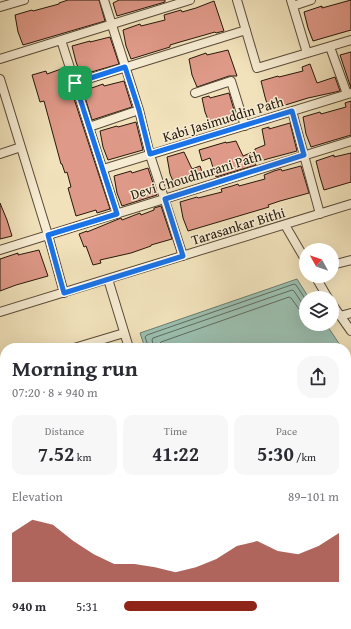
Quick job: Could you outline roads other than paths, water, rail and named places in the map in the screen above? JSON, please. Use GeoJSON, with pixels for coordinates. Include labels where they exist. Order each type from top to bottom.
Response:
{"type":"FeatureCollection","features":[{"type":"Feature","properties":{"kind":"street"},"geometry":{"type":"LineString","coordinates":[[0,7],[24,0]]}},
{"type":"Feature","properties":{"kind":"street"},"geometry":{"type":"LineString","coordinates":[[104,0],[139,110],[150,154],[183,256]]}},
{"type":"Feature","properties":{"kind":"street"},"geometry":{"type":"LineString","coordinates":[[0,59],[190,0]]}},
{"type":"Feature","properties":{"kind":"street"},"geometry":{"type":"LineString","coordinates":[[237,0],[257,68],[351,40]]}},
{"type":"Feature","properties":{"kind":"street"},"geometry":{"type":"LineString","coordinates":[[307,53],[292,3],[311,0]]}},
{"type":"Feature","properties":{"kind":"street"},"geometry":{"type":"LineString","coordinates":[[75,83],[246,30]]}},
{"type":"Feature","properties":{"kind":"street"},"geometry":{"type":"LineString","coordinates":[[61,40],[117,214]]}},
{"type":"Feature","properties":{"kind":"street"},"geometry":{"type":"LineString","coordinates":[[330,47],[349,94]]}},
{"type":"Feature","properties":{"kind":"street"},"geometry":{"type":"LineString","coordinates":[[0,78],[48,235],[64,293]]}},
{"type":"Feature","properties":{"kind":"street"},"geometry":{"type":"LineString","coordinates":[[195,93],[231,81],[244,126]]}},
{"type":"Feature","properties":{"kind":"street","name":"Kabi Jasimuddin Path"},"geometry":{"type":"LineString","coordinates":[[103,169],[349,94]]}},
{"type":"Feature","properties":{"kind":"street"},"geometry":{"type":"LineString","coordinates":[[89,127],[139,110]]}},
{"type":"Feature","properties":{"kind":"street"},"geometry":{"type":"LineString","coordinates":[[292,111],[320,214]]}},
{"type":"Feature","properties":{"kind":"street","name":"Devi Choudhurani Path"},"geometry":{"type":"LineString","coordinates":[[0,250],[351,141]]}},
{"type":"Feature","properties":{"kind":"street"},"geometry":{"type":"LineString","coordinates":[[0,154],[21,147]]}},
{"type":"Feature","properties":{"kind":"street","name":"Tarasankar Bithi"},"geometry":{"type":"LineString","coordinates":[[0,312],[351,204]]}},
{"type":"Feature","properties":{"kind":"street"},"geometry":{"type":"LineString","coordinates":[[285,225],[299,249]]}},
{"type":"Feature","properties":{"kind":"street"},"geometry":{"type":"LineString","coordinates":[[339,263],[351,260]]}},
{"type":"Feature","properties":{"kind":"street"},"geometry":{"type":"LineString","coordinates":[[108,279],[127,343]]}},
{"type":"Feature","properties":{"kind":"street"},"geometry":{"type":"LineString","coordinates":[[351,313],[340,316],[351,331]]}},
{"type":"Feature","properties":{"kind":"street"},"geometry":{"type":"LineString","coordinates":[[91,343],[124,333]]}},
{"type":"Feature","properties":{"kind":"water"},"geometry":{"type":"Polygon","coordinates":[[[297,279],[305,291],[299,291],[299,331],[331,331],[339,343],[143,343],[140,333],[297,279]]]}}]}
